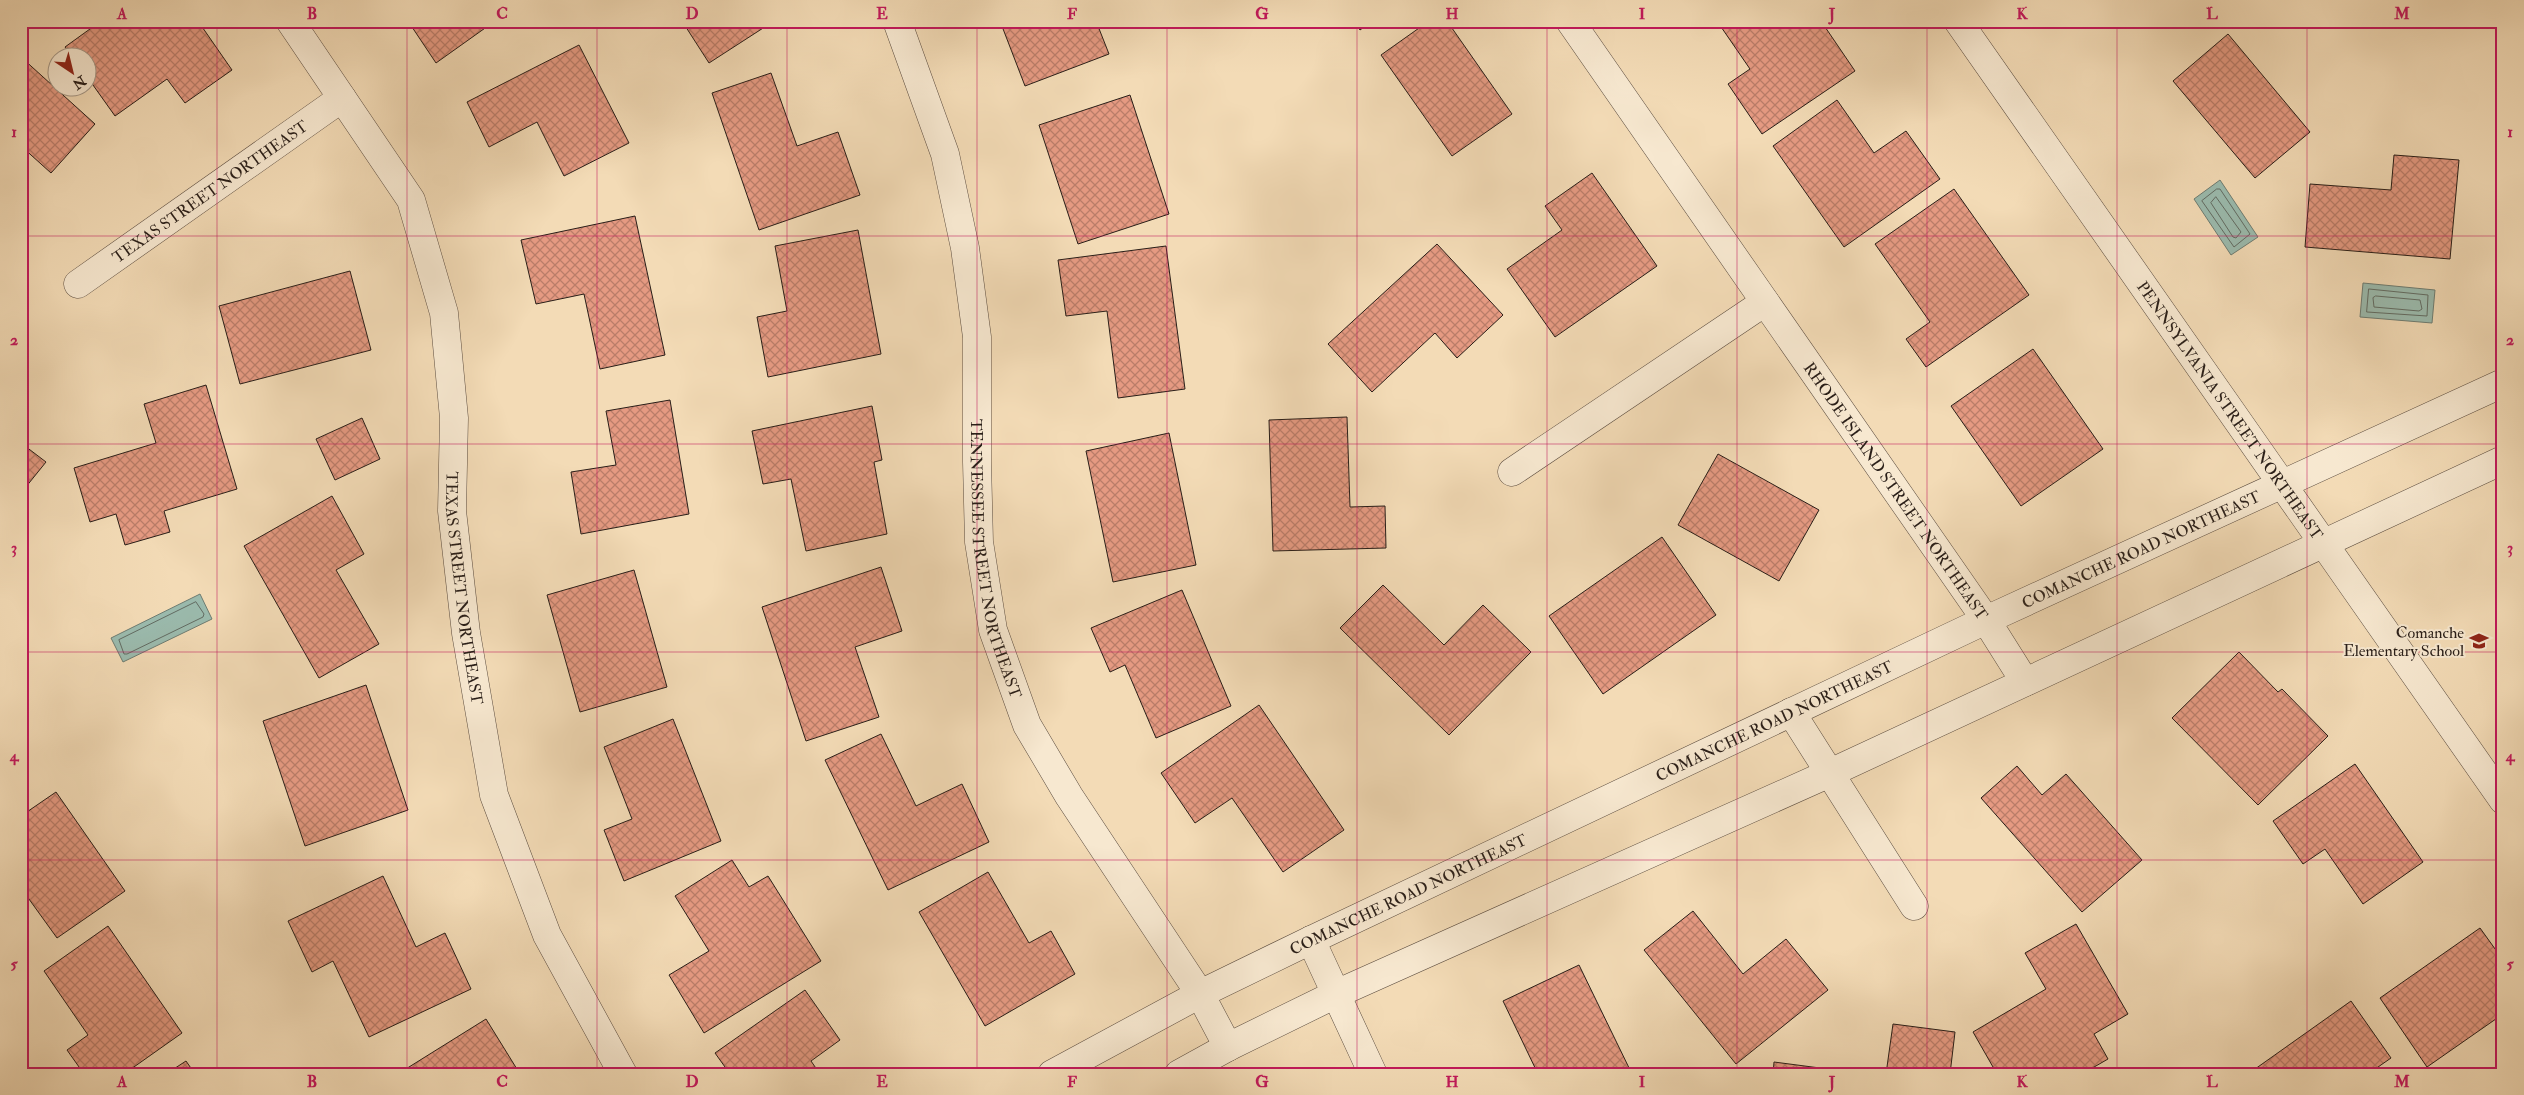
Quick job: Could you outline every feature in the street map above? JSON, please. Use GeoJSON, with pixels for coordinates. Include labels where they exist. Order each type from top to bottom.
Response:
{"type":"FeatureCollection","features":[{"type":"Feature","properties":{"kind":"street","name":"TEXAS STREET NORTHEAST"},"geometry":{"type":"LineString","coordinates":[[290,21],[411,200],[444,313],[454,418],[452,511],[466,633],[494,795],[547,935],[622,1074]]}},
{"type":"Feature","properties":{"kind":"street","name":"TENNESSEE STREET NORTHEAST"},"geometry":{"type":"LineString","coordinates":[[897,21],[945,154],[965,248],[977,337],[976,462],[980,542],[993,630],[1027,725],[1068,796],[1200,994],[1228,1046]]}},
{"type":"Feature","properties":{"kind":"street","name":"RHODE ISLAND STREET NORTHEAST"},"geometry":{"type":"LineString","coordinates":[[1570,21],[1986,620],[2025,682]]}},
{"type":"Feature","properties":{"kind":"street","name":"PENNSYLVANIA STREET NORTHEAST"},"geometry":{"type":"LineString","coordinates":[[1958,21],[2503,800]]}},
{"type":"Feature","properties":{"kind":"street","name":"TEXAS STREET NORTHEAST"},"geometry":{"type":"LineString","coordinates":[[78,284],[342,98]]}},
{"type":"Feature","properties":{"kind":"street"},"geometry":{"type":"LineString","coordinates":[[1512,472],[1765,302]]}},
{"type":"Feature","properties":{"kind":"street","name":"COMANCHE ROAD NORTHEAST"},"geometry":{"type":"LineString","coordinates":[[1052,1074],[1200,994],[1311,940],[1986,620],[2503,383]]}},
{"type":"Feature","properties":{"kind":"street"},"geometry":{"type":"LineString","coordinates":[[1179,1074],[1228,1046],[1336,994],[1830,773],[2324,545],[2503,460]]}},
{"type":"Feature","properties":{"kind":"street"},"geometry":{"type":"LineString","coordinates":[[1791,712],[1914,906]]}},
{"type":"Feature","properties":{"kind":"street"},"geometry":{"type":"LineString","coordinates":[[1311,940],[1373,1074]]}},
{"type":"Feature","properties":{"kind":"water"},"geometry":{"type":"Polygon","coordinates":[[[2220,180],[2258,237],[2231,255],[2194,199],[2220,180]]]}},
{"type":"Feature","properties":{"kind":"water"},"geometry":{"type":"Polygon","coordinates":[[[2363,283],[2435,290],[2432,323],[2360,317],[2363,283]]]}},
{"type":"Feature","properties":{"kind":"water"},"geometry":{"type":"Polygon","coordinates":[[[200,594],[212,619],[123,662],[111,638],[200,594]]]}},
{"type":"Feature","properties":{"kind":"building"},"geometry":{"type":"Polygon","coordinates":[[[101,21],[198,21],[232,70],[185,103],[167,79],[115,116],[98,92],[98,48],[65,47],[101,21]]]}},
{"type":"Feature","properties":{"kind":"building"},"geometry":{"type":"Polygon","coordinates":[[[408,21],[495,21],[436,63],[408,21]]]}},
{"type":"Feature","properties":{"kind":"building"},"geometry":{"type":"Polygon","coordinates":[[[682,21],[774,21],[709,63],[682,21]]]}},
{"type":"Feature","properties":{"kind":"building"},"geometry":{"type":"Polygon","coordinates":[[[1000,21],[1096,21],[1109,54],[1025,86],[1000,21]]]}},
{"type":"Feature","properties":{"kind":"building"},"geometry":{"type":"Polygon","coordinates":[[[1354,21],[1372,21],[1360,30],[1354,21]]]}},
{"type":"Feature","properties":{"kind":"building"},"geometry":{"type":"Polygon","coordinates":[[[1429,21],[1447,21],[1512,114],[1452,156],[1381,55],[1429,21]]]}},
{"type":"Feature","properties":{"kind":"building"},"geometry":{"type":"Polygon","coordinates":[[[1717,21],[1821,21],[1855,71],[1762,134],[1728,84],[1750,69],[1717,21]]]}},
{"type":"Feature","properties":{"kind":"building"},"geometry":{"type":"Polygon","coordinates":[[[2228,34],[2310,132],[2255,178],[2173,81],[2228,34]]]}},
{"type":"Feature","properties":{"kind":"building"},"geometry":{"type":"Polygon","coordinates":[[[579,45],[629,143],[564,176],[537,122],[489,147],[467,102],[579,45]]]}},
{"type":"Feature","properties":{"kind":"building"},"geometry":{"type":"Polygon","coordinates":[[[21,57],[48,81],[48,98],[66,98],[95,124],[51,173],[21,146],[21,57]]]}},
{"type":"Feature","properties":{"kind":"building"},"geometry":{"type":"Polygon","coordinates":[[[771,73],[797,146],[838,132],[860,195],[759,230],[712,93],[771,73]]]}},
{"type":"Feature","properties":{"kind":"building"},"geometry":{"type":"Polygon","coordinates":[[[1130,95],[1169,214],[1078,244],[1039,125],[1130,95]]]}},
{"type":"Feature","properties":{"kind":"building"},"geometry":{"type":"Polygon","coordinates":[[[1837,100],[1874,153],[1906,131],[1940,179],[1844,247],[1773,146],[1837,100]]]}},
{"type":"Feature","properties":{"kind":"building"},"geometry":{"type":"Polygon","coordinates":[[[2394,155],[2459,160],[2450,259],[2305,247],[2310,184],[2391,190],[2394,155]]]}},
{"type":"Feature","properties":{"kind":"building"},"geometry":{"type":"Polygon","coordinates":[[[1592,173],[1657,266],[1555,337],[1507,269],[1562,230],[1545,206],[1592,173]]]}},
{"type":"Feature","properties":{"kind":"building"},"geometry":{"type":"Polygon","coordinates":[[[1954,189],[2029,295],[1926,367],[1906,339],[1930,322],[1875,244],[1954,189]]]}},
{"type":"Feature","properties":{"kind":"building"},"geometry":{"type":"Polygon","coordinates":[[[635,216],[665,355],[600,369],[584,294],[536,304],[521,240],[635,216]]]}},
{"type":"Feature","properties":{"kind":"building"},"geometry":{"type":"Polygon","coordinates":[[[858,230],[881,354],[768,377],[757,317],[787,311],[775,246],[858,230]]]}},
{"type":"Feature","properties":{"kind":"building"},"geometry":{"type":"Polygon","coordinates":[[[1437,244],[1503,315],[1457,358],[1435,333],[1372,392],[1328,344],[1437,244]]]}},
{"type":"Feature","properties":{"kind":"building"},"geometry":{"type":"Polygon","coordinates":[[[1166,246],[1185,389],[1118,398],[1107,311],[1066,316],[1058,260],[1166,246]]]}},
{"type":"Feature","properties":{"kind":"building"},"geometry":{"type":"Polygon","coordinates":[[[350,271],[371,350],[240,384],[219,306],[350,271]]]}},
{"type":"Feature","properties":{"kind":"building"},"geometry":{"type":"Polygon","coordinates":[[[2033,349],[2103,449],[2021,506],[1951,406],[2033,349]]]}},
{"type":"Feature","properties":{"kind":"building"},"geometry":{"type":"Polygon","coordinates":[[[206,385],[237,489],[164,511],[170,532],[125,545],[116,514],[90,522],[74,468],[156,443],[144,404],[206,385]]]}},
{"type":"Feature","properties":{"kind":"building"},"geometry":{"type":"Polygon","coordinates":[[[670,400],[689,514],[581,534],[571,472],[616,465],[606,411],[670,400]]]}},
{"type":"Feature","properties":{"kind":"building"},"geometry":{"type":"Polygon","coordinates":[[[872,406],[882,460],[874,462],[887,534],[806,551],[791,479],[763,484],[752,431],[872,406]]]}},
{"type":"Feature","properties":{"kind":"building"},"geometry":{"type":"Polygon","coordinates":[[[1347,417],[1350,507],[1385,506],[1386,548],[1273,551],[1269,420],[1347,417]]]}},
{"type":"Feature","properties":{"kind":"building"},"geometry":{"type":"Polygon","coordinates":[[[362,418],[380,459],[335,480],[316,439],[362,418]]]}},
{"type":"Feature","properties":{"kind":"building"},"geometry":{"type":"Polygon","coordinates":[[[1169,433],[1196,565],[1113,582],[1086,451],[1169,433]]]}},
{"type":"Feature","properties":{"kind":"building"},"geometry":{"type":"Polygon","coordinates":[[[21,443],[46,462],[21,493],[21,443]]]}},
{"type":"Feature","properties":{"kind":"building"},"geometry":{"type":"Polygon","coordinates":[[[1718,454],[1819,510],[1779,581],[1678,525],[1718,454]]]}},
{"type":"Feature","properties":{"kind":"building"},"geometry":{"type":"Polygon","coordinates":[[[332,496],[364,554],[336,570],[379,644],[319,678],[244,546],[332,496]]]}},
{"type":"Feature","properties":{"kind":"building"},"geometry":{"type":"Polygon","coordinates":[[[1662,537],[1716,615],[1603,694],[1549,616],[1662,537]]]}},
{"type":"Feature","properties":{"kind":"building"},"geometry":{"type":"Polygon","coordinates":[[[881,567],[902,631],[855,647],[879,717],[806,741],[762,607],[881,567]]]}},
{"type":"Feature","properties":{"kind":"building"},"geometry":{"type":"Polygon","coordinates":[[[634,570],[667,687],[580,712],[547,595],[634,570]]]}},
{"type":"Feature","properties":{"kind":"building"},"geometry":{"type":"Polygon","coordinates":[[[1383,585],[1444,645],[1483,605],[1531,652],[1449,735],[1340,628],[1383,585]]]}},
{"type":"Feature","properties":{"kind":"building"},"geometry":{"type":"Polygon","coordinates":[[[1182,590],[1231,706],[1156,738],[1125,665],[1110,672],[1091,628],[1182,590]]]}},
{"type":"Feature","properties":{"kind":"building"},"geometry":{"type":"Polygon","coordinates":[[[2239,652],[2278,692],[2282,689],[2328,736],[2258,805],[2172,718],[2239,652]]]}},
{"type":"Feature","properties":{"kind":"building"},"geometry":{"type":"Polygon","coordinates":[[[366,685],[408,810],[305,846],[263,721],[366,685]]]}},
{"type":"Feature","properties":{"kind":"building"},"geometry":{"type":"Polygon","coordinates":[[[1259,705],[1344,830],[1283,872],[1232,798],[1195,823],[1161,773],[1259,705]]]}},
{"type":"Feature","properties":{"kind":"building"},"geometry":{"type":"Polygon","coordinates":[[[673,719],[721,841],[624,881],[604,830],[632,819],[604,747],[673,719]]]}},
{"type":"Feature","properties":{"kind":"building"},"geometry":{"type":"Polygon","coordinates":[[[881,734],[916,806],[962,784],[989,842],[888,890],[825,760],[881,734]]]}},
{"type":"Feature","properties":{"kind":"building"},"geometry":{"type":"Polygon","coordinates":[[[2355,764],[2423,862],[2363,904],[2325,849],[2303,864],[2273,821],[2355,764]]]}},
{"type":"Feature","properties":{"kind":"building"},"geometry":{"type":"Polygon","coordinates":[[[2017,766],[2042,795],[2066,774],[2142,860],[2082,912],[1981,798],[2017,766]]]}},
{"type":"Feature","properties":{"kind":"building"},"geometry":{"type":"Polygon","coordinates":[[[56,792],[125,891],[57,938],[21,888],[21,816],[56,792]]]}},
{"type":"Feature","properties":{"kind":"building"},"geometry":{"type":"Polygon","coordinates":[[[732,860],[749,887],[768,876],[821,961],[704,1033],[669,975],[709,951],[675,896],[732,860]]]}},
{"type":"Feature","properties":{"kind":"building"},"geometry":{"type":"Polygon","coordinates":[[[988,872],[1029,943],[1051,931],[1075,974],[985,1026],[919,912],[988,872]]]}},
{"type":"Feature","properties":{"kind":"building"},"geometry":{"type":"Polygon","coordinates":[[[383,876],[416,947],[445,933],[471,989],[369,1037],[333,961],[312,972],[288,921],[383,876]]]}},
{"type":"Feature","properties":{"kind":"building"},"geometry":{"type":"Polygon","coordinates":[[[1693,911],[1743,974],[1786,939],[1828,990],[1736,1064],[1644,950],[1693,911]]]}},
{"type":"Feature","properties":{"kind":"building"},"geometry":{"type":"Polygon","coordinates":[[[2076,924],[2128,1014],[2094,1034],[2108,1059],[2082,1074],[1997,1074],[1973,1032],[2046,989],[2025,953],[2076,924]]]}},
{"type":"Feature","properties":{"kind":"building"},"geometry":{"type":"Polygon","coordinates":[[[108,926],[182,1033],[124,1074],[84,1074],[67,1050],[88,1035],[44,971],[108,926]]]}},
{"type":"Feature","properties":{"kind":"building"},"geometry":{"type":"Polygon","coordinates":[[[2480,928],[2503,960],[2503,1014],[2427,1067],[2380,998],[2480,928]]]}},
{"type":"Feature","properties":{"kind":"building"},"geometry":{"type":"Polygon","coordinates":[[[1579,965],[1632,1074],[1538,1074],[1503,1001],[1579,965]]]}},
{"type":"Feature","properties":{"kind":"building"},"geometry":{"type":"Polygon","coordinates":[[[805,990],[840,1040],[811,1061],[820,1074],[730,1074],[715,1053],[805,990]]]}},
{"type":"Feature","properties":{"kind":"building"},"geometry":{"type":"Polygon","coordinates":[[[2351,1001],[2391,1058],[2368,1074],[2248,1074],[2351,1001]]]}},
{"type":"Feature","properties":{"kind":"building"},"geometry":{"type":"Polygon","coordinates":[[[486,1019],[520,1074],[402,1074],[401,1072],[486,1019]]]}},
{"type":"Feature","properties":{"kind":"building"},"geometry":{"type":"Polygon","coordinates":[[[1893,1024],[1955,1032],[1950,1074],[1886,1074],[1893,1024]]]}},
{"type":"Feature","properties":{"kind":"building"},"geometry":{"type":"Polygon","coordinates":[[[186,1061],[195,1074],[166,1074],[186,1061]]]}},
{"type":"Feature","properties":{"kind":"building"},"geometry":{"type":"Polygon","coordinates":[[[1774,1062],[1866,1074],[1773,1074],[1774,1062]]]}},
{"type":"Feature","properties":{"kind":"place","name":"Comanche Elementary School"},"geometry":{"type":"Point","coordinates":[2479,641]}}]}
